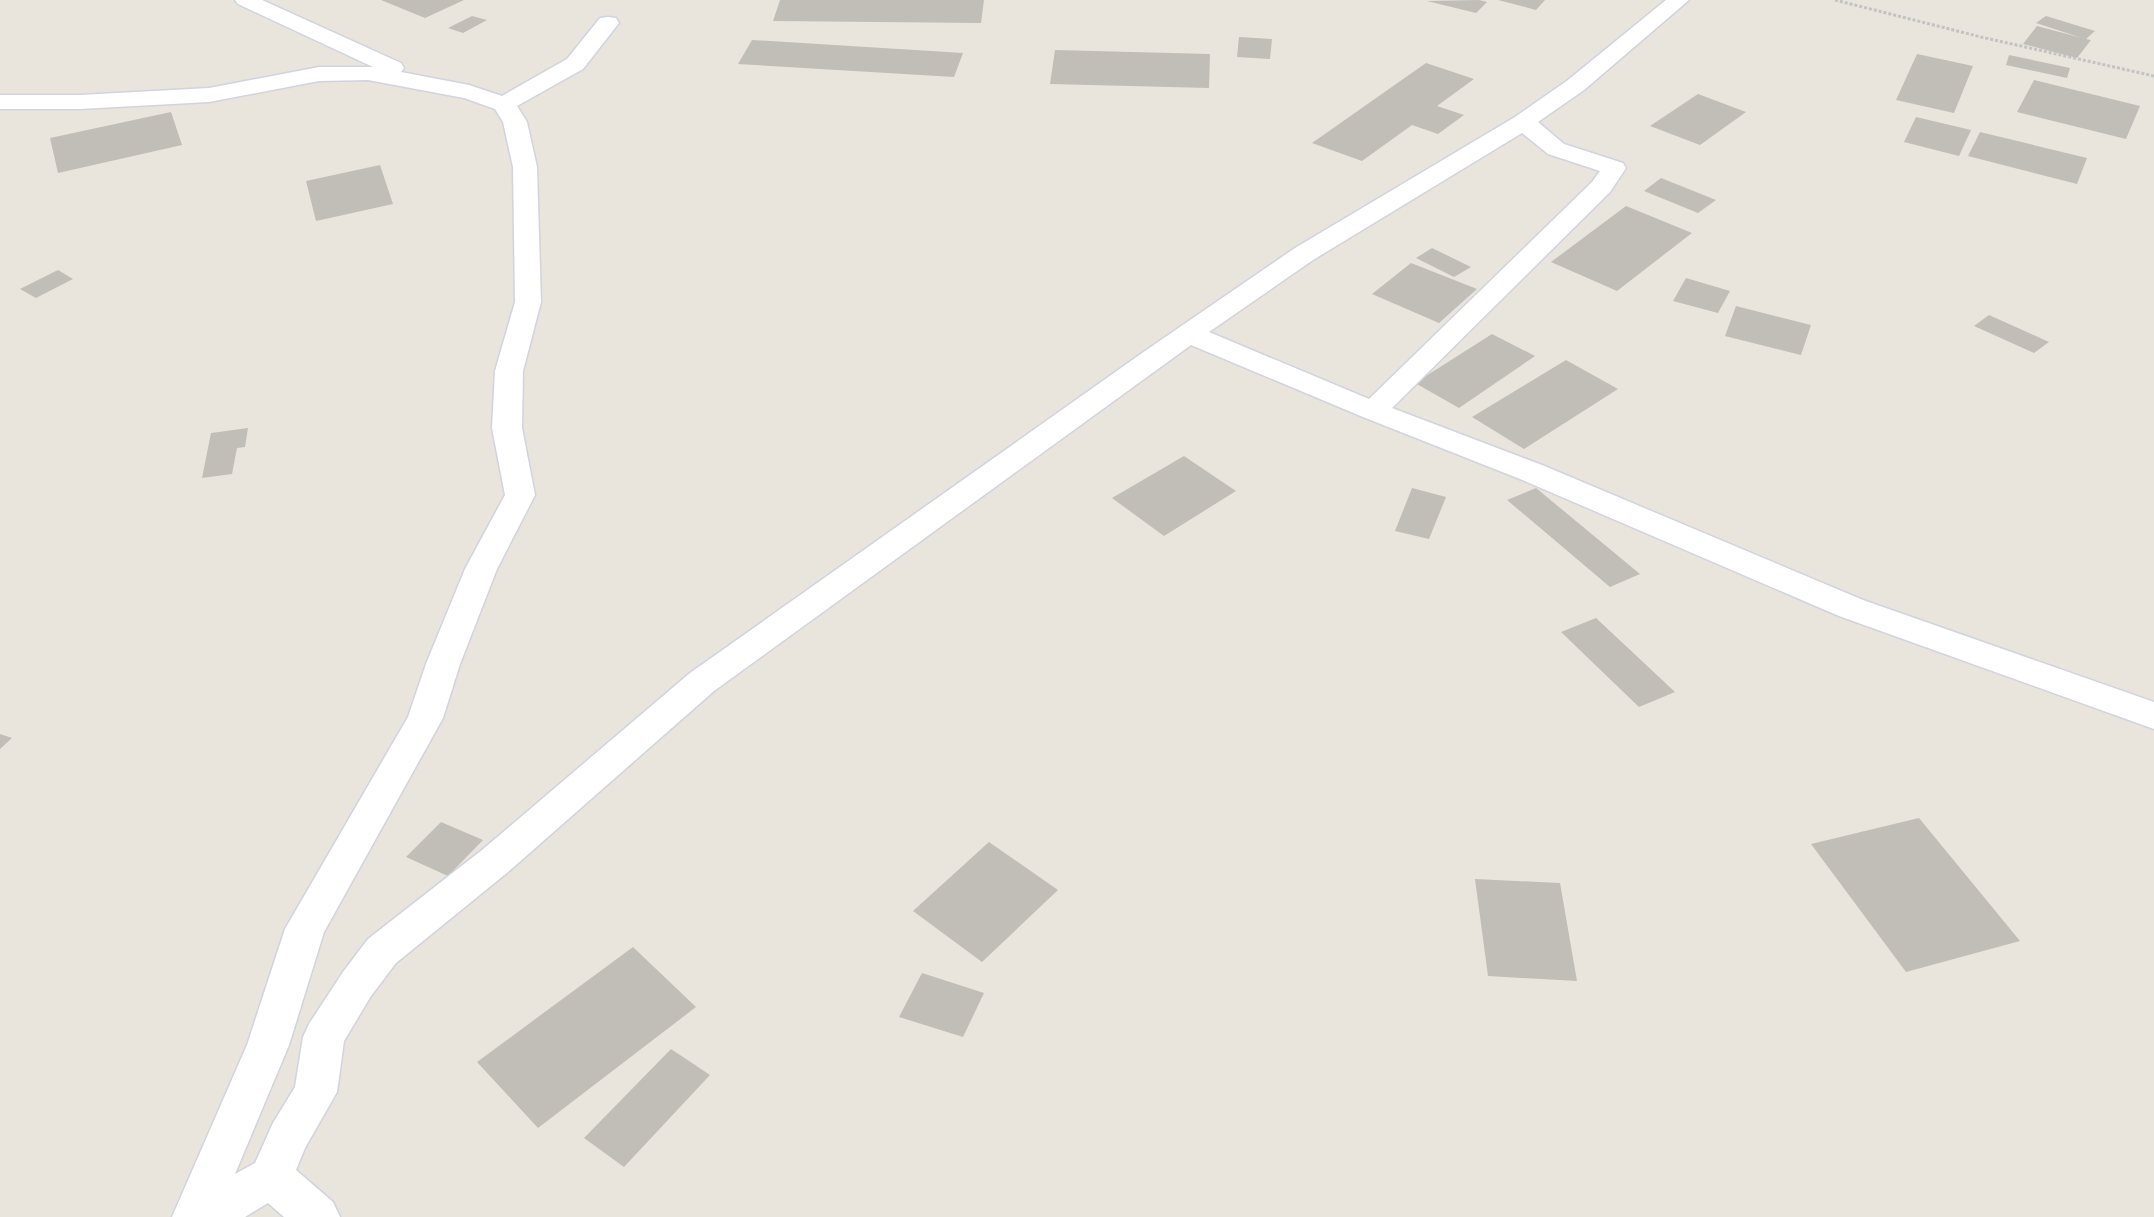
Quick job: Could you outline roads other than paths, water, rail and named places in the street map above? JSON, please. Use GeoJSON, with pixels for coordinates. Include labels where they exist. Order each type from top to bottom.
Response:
{"type":"FeatureCollection","features":[{"type":"Feature","properties":{"kind":"street"},"geometry":{"type":"LineString","coordinates":[[245,0],[435,87]]}},
{"type":"Feature","properties":{"kind":"street"},"geometry":{"type":"LineString","coordinates":[[205,1217],[271,1177],[288,1137],[316,1092],[324,1037],[357,984],[382,951],[495,861],[702,682],[1304,254],[1523,122],[1576,85],[1679,0]]}},
{"type":"Feature","properties":{"kind":"street"},"geometry":{"type":"LineString","coordinates":[[504,104],[575,64],[608,23]]}},
{"type":"Feature","properties":{"kind":"street"},"geometry":{"type":"LineString","coordinates":[[0,102],[80,102],[209,95],[320,74],[368,73],[469,92],[504,104],[515,122],[525,167],[528,302],[509,371],[507,428],[520,495],[481,569],[443,664],[425,718],[306,929],[268,1045],[195,1217]]}},
{"type":"Feature","properties":{"kind":"street"},"geometry":{"type":"LineString","coordinates":[[1373,411],[1601,187],[1614,168],[1556,149],[1523,122]]}},
{"type":"Feature","properties":{"kind":"street"},"geometry":{"type":"LineString","coordinates":[[1189,334],[1373,411],[1531,472],[1851,608],[2154,716]]}},
{"type":"Feature","properties":{"kind":"street"},"geometry":{"type":"LineString","coordinates":[[271,1177],[317,1217]]}}]}
